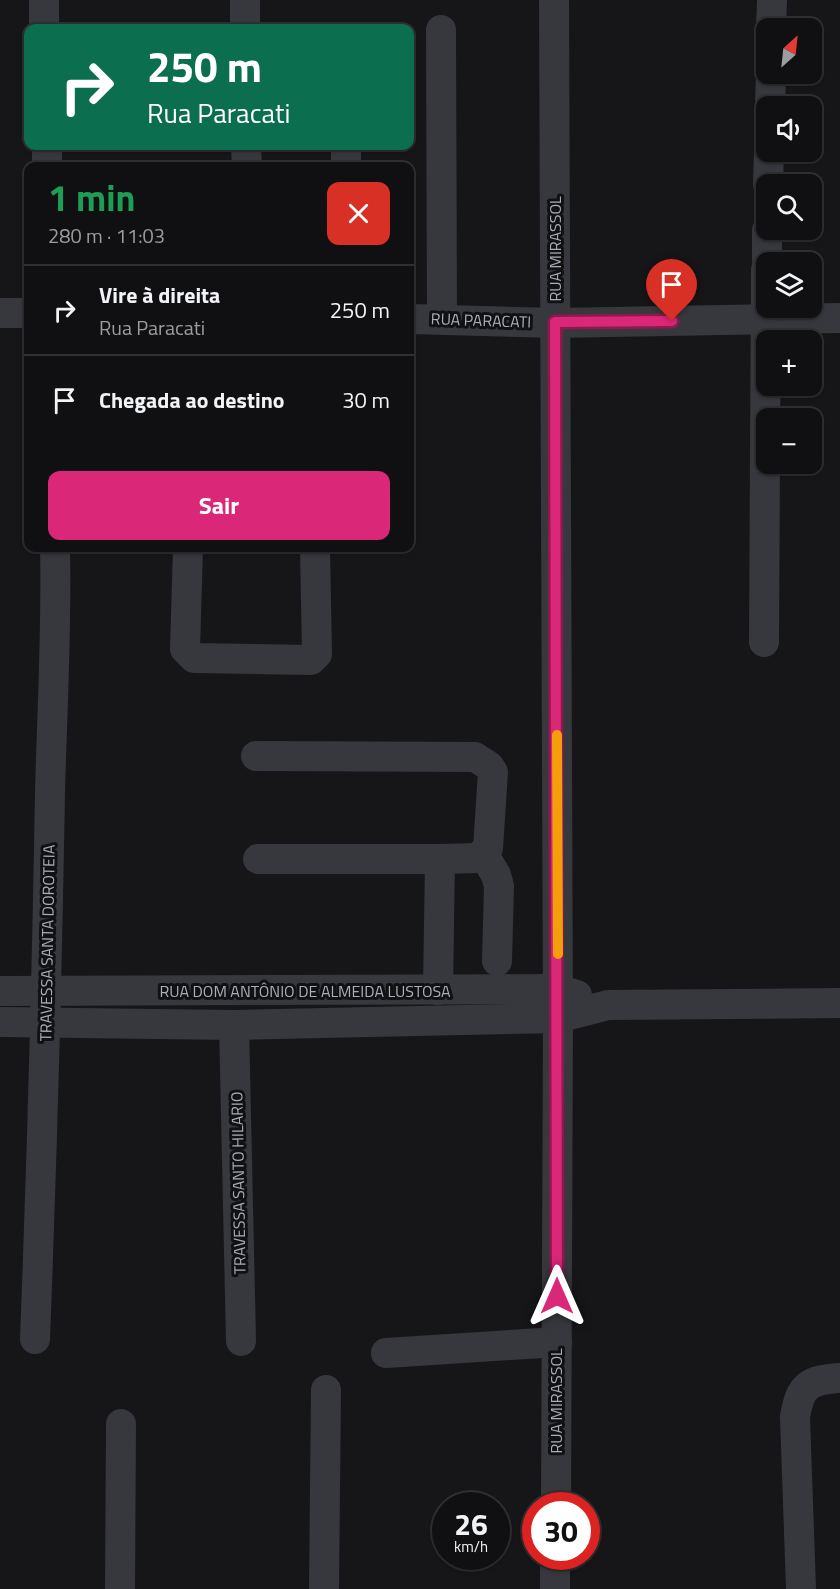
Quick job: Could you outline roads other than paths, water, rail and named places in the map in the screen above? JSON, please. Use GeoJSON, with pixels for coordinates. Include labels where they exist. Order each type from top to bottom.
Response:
{"type":"FeatureCollection","features":[{"type":"Feature","properties":{"kind":"street"},"geometry":{"type":"LineString","coordinates":[[44,0],[44,24]]}},
{"type":"Feature","properties":{"kind":"street"},"geometry":{"type":"LineString","coordinates":[[245,0],[245,24]]}},
{"type":"Feature","properties":{"kind":"street","name":"RUA MIRASSOL"},"geometry":{"type":"LineString","coordinates":[[554,0],[558,1004],[556,1492]]}},
{"type":"Feature","properties":{"kind":"street"},"geometry":{"type":"LineString","coordinates":[[771,18],[772,0]]}},
{"type":"Feature","properties":{"kind":"street"},"geometry":{"type":"LineString","coordinates":[[441,30],[442,319]]}},
{"type":"Feature","properties":{"kind":"street"},"geometry":{"type":"LineString","coordinates":[[0,313],[24,313]]}},
{"type":"Feature","properties":{"kind":"street","name":"RUA PARACATI"},"geometry":{"type":"LineString","coordinates":[[414,319],[555,322],[840,318]]}},
{"type":"Feature","properties":{"kind":"street"},"geometry":{"type":"LineString","coordinates":[[764,642],[765,320]]}},
{"type":"Feature","properties":{"kind":"street","name":"TRAVESSA SANTA DOROTEIA"},"geometry":{"type":"LineString","coordinates":[[35,1339],[46,1022],[56,608],[55,552]]}},
{"type":"Feature","properties":{"kind":"street"},"geometry":{"type":"LineString","coordinates":[[188,552],[185,649],[194,658],[311,660],[316,654],[315,552]]}},
{"type":"Feature","properties":{"kind":"street"},"geometry":{"type":"LineString","coordinates":[[256,756],[475,758],[483,761],[493,772],[490,840],[484,855],[477,858],[258,859]]}},
{"type":"Feature","properties":{"kind":"street"},"geometry":{"type":"LineString","coordinates":[[484,855],[496,875],[499,886],[497,961]]}},
{"type":"Feature","properties":{"kind":"street"},"geometry":{"type":"LineString","coordinates":[[438,990],[440,859]]}},
{"type":"Feature","properties":{"kind":"street","name":"RUA DOM ANTÔNIO DE ALMEIDA LUSTOSA"},"geometry":{"type":"LineString","coordinates":[[0,991],[438,990],[558,1004]]}},
{"type":"Feature","properties":{"kind":"street","name":"RUA DOM ANTÔNIO DE ALMEIDA LUSTOSA"},"geometry":{"type":"LineString","coordinates":[[0,1022],[234,1025],[558,1004],[840,1003]]}},
{"type":"Feature","properties":{"kind":"street","name":"TRAVESSA SANTO HILARIO"},"geometry":{"type":"LineString","coordinates":[[234,1025],[241,1341]]}},
{"type":"Feature","properties":{"kind":"street"},"geometry":{"type":"LineString","coordinates":[[386,1353],[557,1342]]}},
{"type":"Feature","properties":{"kind":"street"},"geometry":{"type":"LineString","coordinates":[[801,1589],[795,1417],[797,1402],[804,1389],[817,1379],[840,1378]]}},
{"type":"Feature","properties":{"kind":"street"},"geometry":{"type":"LineString","coordinates":[[324,1589],[326,1390]]}},
{"type":"Feature","properties":{"kind":"street"},"geometry":{"type":"LineString","coordinates":[[120,1589],[121,1424]]}},
{"type":"Feature","properties":{"kind":"street"},"geometry":{"type":"LineString","coordinates":[[555,1570],[555,1589]]}}]}
